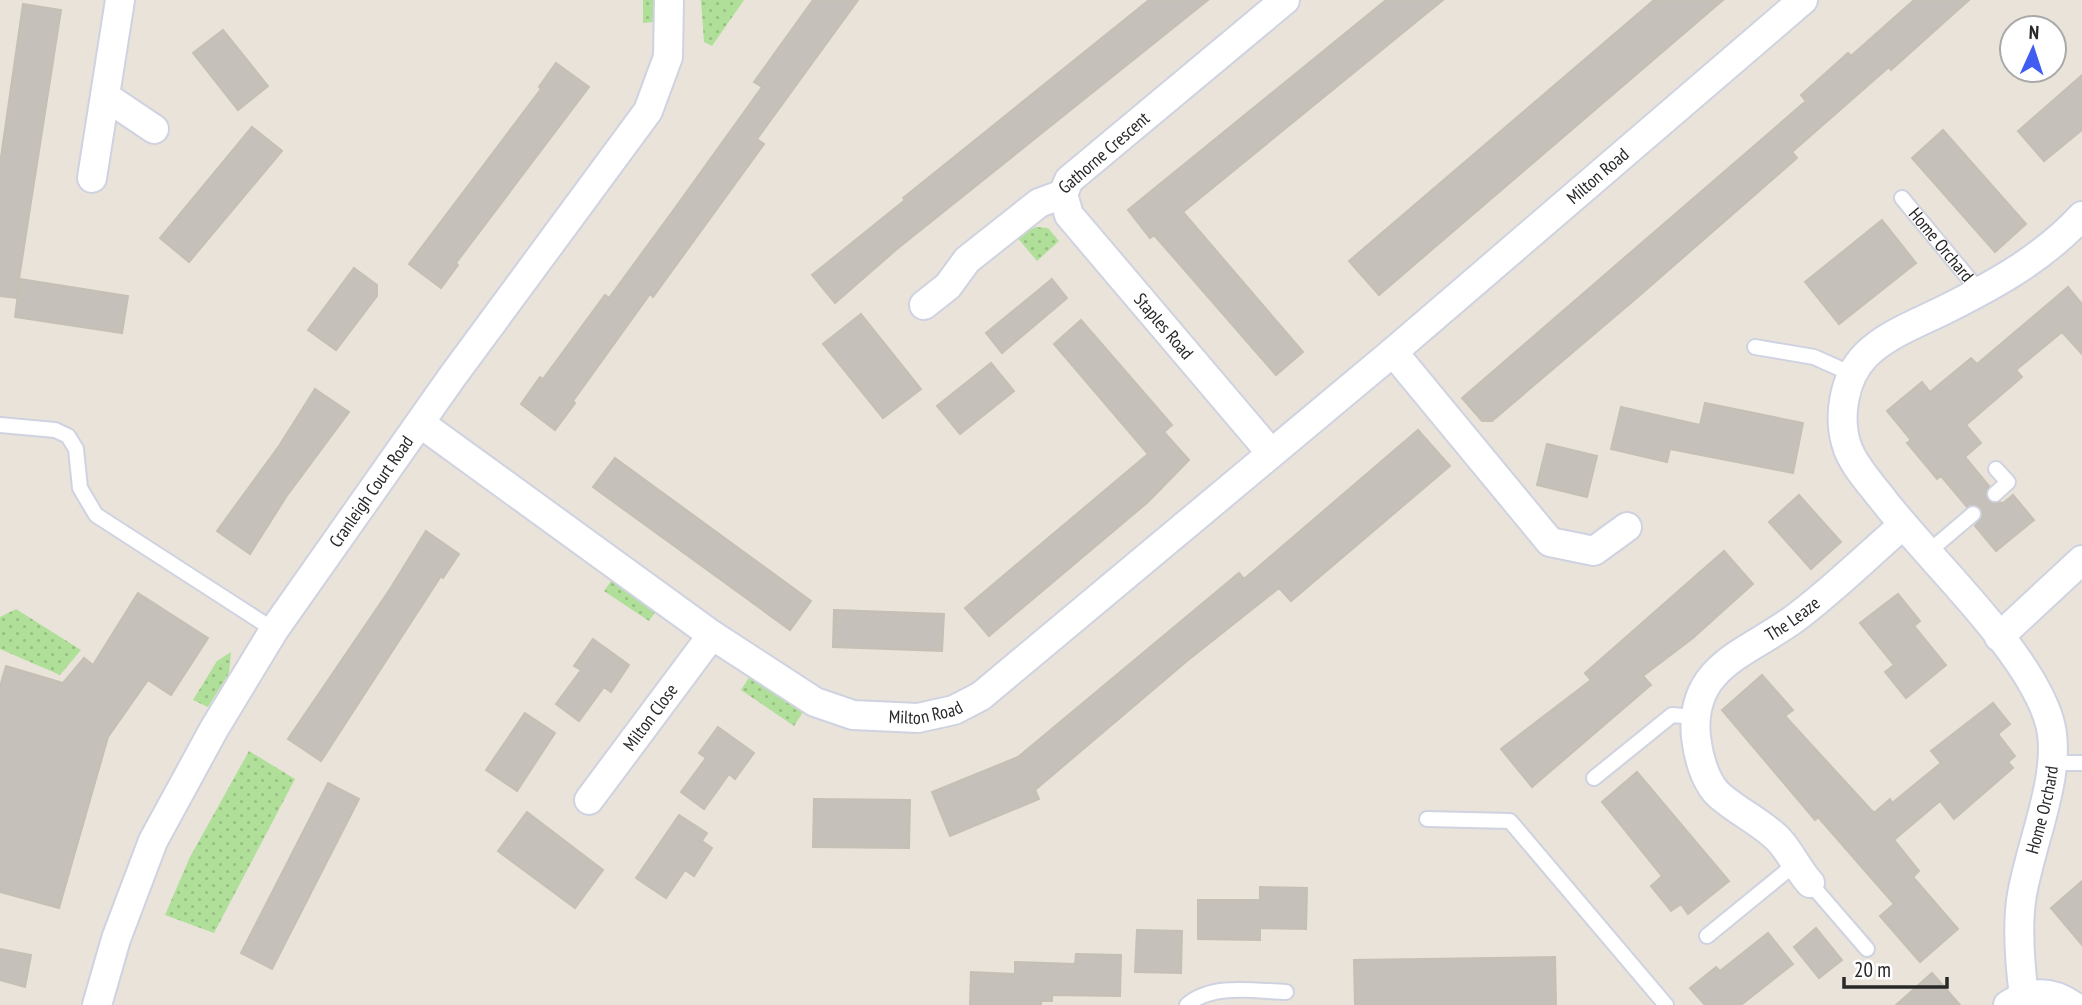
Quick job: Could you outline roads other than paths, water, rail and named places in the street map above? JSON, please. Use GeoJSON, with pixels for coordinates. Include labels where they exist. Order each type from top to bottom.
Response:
{"type":"FeatureCollection","features":[{"type":"Feature","properties":{"kind":"street"},"geometry":{"type":"LineString","coordinates":[[92,178],[120,0]]}},
{"type":"Feature","properties":{"kind":"street","name":"Cranleigh Court Road"},"geometry":{"type":"LineString","coordinates":[[97,1005],[116,939],[153,841],[214,729],[274,630],[420,423],[648,111],[668,57],[669,0]]}},
{"type":"Feature","properties":{"kind":"street","name":"Gathorne Crescent"},"geometry":{"type":"LineString","coordinates":[[924,305],[948,286],[978,252],[1039,203],[1063,194],[1069,180],[1285,0]]}},
{"type":"Feature","properties":{"kind":"street","name":"Milton Road"},"geometry":{"type":"LineString","coordinates":[[420,423],[712,635],[815,702],[832,710],[884,718],[918,718],[954,710],[981,696],[1393,352],[1803,0]]}},
{"type":"Feature","properties":{"kind":"street"},"geometry":{"type":"LineString","coordinates":[[105,96],[154,130]]}},
{"type":"Feature","properties":{"kind":"street","name":"Staples Road"},"geometry":{"type":"LineString","coordinates":[[1063,194],[1069,215],[1270,453]]}},
{"type":"Feature","properties":{"kind":"street","name":"Home Orchard"},"geometry":{"type":"LineString","coordinates":[[2016,1000],[2021,904],[2051,763],[2051,723],[2039,691],[1999,637],[1927,554],[1858,467],[1848,449],[1843,412],[1853,374],[1865,356],[1890,337],[1980,292],[2059,240],[2082,216]]}},
{"type":"Feature","properties":{"kind":"street"},"geometry":{"type":"LineString","coordinates":[[1393,352],[1550,542],[1594,551],[1627,527]]}},
{"type":"Feature","properties":{"kind":"street","name":"The Leaze"},"geometry":{"type":"LineString","coordinates":[[1802,874],[1780,842],[1751,816],[1716,791],[1698,757],[1694,717],[1704,690],[1723,663],[1794,620],[1903,525]]}},
{"type":"Feature","properties":{"kind":"street"},"geometry":{"type":"LineString","coordinates":[[1999,637],[2081,562]]}},
{"type":"Feature","properties":{"kind":"street","name":"Milton Close"},"geometry":{"type":"LineString","coordinates":[[589,800],[712,635]]}},
{"type":"Feature","properties":{"kind":"street"},"geometry":{"type":"LineString","coordinates":[[2016,1000],[2042,993],[2059,997],[2071,1005]]}},
{"type":"Feature","properties":{"kind":"lane","name":"Home Orchard"},"geometry":{"type":"LineString","coordinates":[[1902,198],[1980,292]]}},
{"type":"Feature","properties":{"kind":"lane"},"geometry":{"type":"LineString","coordinates":[[1755,348],[1814,357],[1853,374]]}},
{"type":"Feature","properties":{"kind":"lane"},"geometry":{"type":"LineString","coordinates":[[0,425],[55,430],[68,436],[76,449],[80,488],[96,515],[274,630]]}},
{"type":"Feature","properties":{"kind":"lane"},"geometry":{"type":"LineString","coordinates":[[1995,494],[2008,482],[1996,469]]}},
{"type":"Feature","properties":{"kind":"lane"},"geometry":{"type":"LineString","coordinates":[[1927,554],[1973,514]]}},
{"type":"Feature","properties":{"kind":"lane"},"geometry":{"type":"LineString","coordinates":[[1594,778],[1672,715],[1694,717]]}},
{"type":"Feature","properties":{"kind":"lane"},"geometry":{"type":"LineString","coordinates":[[2051,763],[2082,763]]}},
{"type":"Feature","properties":{"kind":"lane"},"geometry":{"type":"LineString","coordinates":[[1427,819],[1510,821],[1665,1005]]}},
{"type":"Feature","properties":{"kind":"lane"},"geometry":{"type":"LineString","coordinates":[[1707,936],[1802,874]]}},
{"type":"Feature","properties":{"kind":"lane","name":"The Leaze"},"geometry":{"type":"LineString","coordinates":[[1802,874],[1867,949]]}},
{"type":"Feature","properties":{"kind":"lane"},"geometry":{"type":"LineString","coordinates":[[1187,1005],[1196,997],[1219,991],[1286,992]]}}]}
